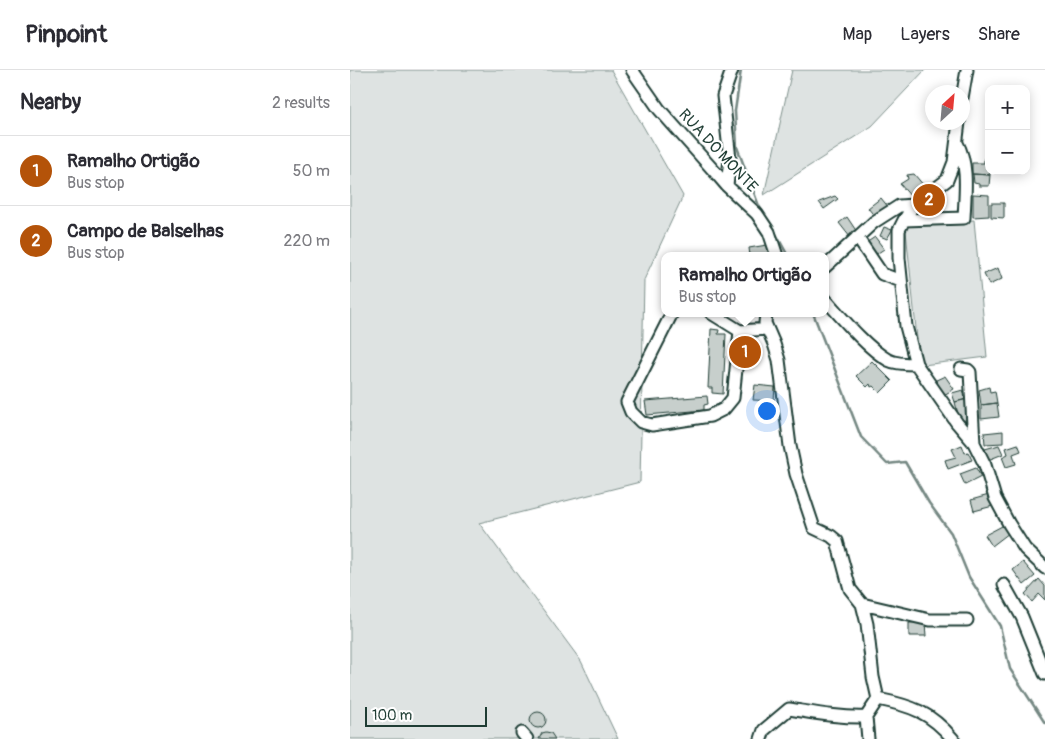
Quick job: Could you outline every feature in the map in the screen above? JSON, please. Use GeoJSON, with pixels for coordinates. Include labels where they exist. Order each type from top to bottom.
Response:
{"type":"FeatureCollection","features":[{"type":"Feature","properties":{"kind":"street","name":"RUA DO MONTE"},"geometry":{"type":"LineString","coordinates":[[632,70],[658,109],[727,186],[757,214],[768,232],[776,252]]}},
{"type":"Feature","properties":{"kind":"street"},"geometry":{"type":"LineString","coordinates":[[727,186],[730,159],[723,96],[732,70]]}},
{"type":"Feature","properties":{"kind":"street"},"geometry":{"type":"LineString","coordinates":[[964,85],[967,70]]}},
{"type":"Feature","properties":{"kind":"street"},"geometry":{"type":"LineString","coordinates":[[958,130],[954,162],[947,180],[914,205],[899,230],[899,258],[906,326],[916,364],[957,423],[974,443],[985,465],[995,498],[1009,524],[1025,549],[1045,568]]}},
{"type":"Feature","properties":{"kind":"street"},"geometry":{"type":"LineString","coordinates":[[904,220],[964,218],[965,176],[962,152],[956,142]]}},
{"type":"Feature","properties":{"kind":"street"},"geometry":{"type":"LineString","coordinates":[[829,263],[874,222],[899,206],[914,205]]}},
{"type":"Feature","properties":{"kind":"street"},"geometry":{"type":"LineString","coordinates":[[857,237],[882,274],[902,280]]}},
{"type":"Feature","properties":{"kind":"street"},"geometry":{"type":"LineString","coordinates":[[829,303],[871,347],[890,361],[901,364],[916,364]]}},
{"type":"Feature","properties":{"kind":"street"},"geometry":{"type":"LineString","coordinates":[[670,317],[627,402],[631,412],[641,422],[652,424],[710,416],[724,409],[733,398],[740,331]]}},
{"type":"Feature","properties":{"kind":"street"},"geometry":{"type":"LineString","coordinates":[[717,317],[740,331],[767,329]]}},
{"type":"Feature","properties":{"kind":"street"},"geometry":{"type":"LineString","coordinates":[[765,317],[764,323],[779,360],[790,446],[796,474],[814,528],[836,540],[850,589],[862,604],[867,624],[878,699],[866,717],[868,739]]}},
{"type":"Feature","properties":{"kind":"street"},"geometry":{"type":"LineString","coordinates":[[961,369],[970,372],[974,443]]}},
{"type":"Feature","properties":{"kind":"street"},"geometry":{"type":"LineString","coordinates":[[1004,585],[1022,618],[1045,674]]}},
{"type":"Feature","properties":{"kind":"street"},"geometry":{"type":"LineString","coordinates":[[862,604],[930,620],[967,620]]}},
{"type":"Feature","properties":{"kind":"street"},"geometry":{"type":"LineString","coordinates":[[878,699],[904,705],[930,717],[953,739]]}},
{"type":"Feature","properties":{"kind":"street"},"geometry":{"type":"LineString","coordinates":[[761,739],[764,730],[789,709],[826,715],[866,717]]}},
{"type":"Feature","properties":{"kind":"shaded area"},"geometry":{"type":"Polygon","coordinates":[[[350,70],[611,70],[683,196],[644,280],[640,482],[479,523],[581,661],[618,739],[350,739],[350,70]]]}},
{"type":"Feature","properties":{"kind":"shaded area"},"geometry":{"type":"Polygon","coordinates":[[[792,70],[925,70],[872,126],[764,195],[792,70]]]}},
{"type":"Feature","properties":{"kind":"shaded area"},"geometry":{"type":"Polygon","coordinates":[[[974,220],[987,357],[923,365],[919,358],[906,231],[911,225],[974,220]]]}},
{"type":"Feature","properties":{"kind":"building"},"geometry":{"type":"Polygon","coordinates":[[[985,158],[985,175],[972,174],[972,163],[984,163],[985,158]]]}},
{"type":"Feature","properties":{"kind":"building"},"geometry":{"type":"Polygon","coordinates":[[[914,174],[925,187],[912,198],[900,184],[908,179],[907,175],[914,174]]]}},
{"type":"Feature","properties":{"kind":"building"},"geometry":{"type":"Polygon","coordinates":[[[973,174],[990,175],[989,186],[979,186],[979,184],[974,183],[973,174]]]}},
{"type":"Feature","properties":{"kind":"building"},"geometry":{"type":"Polygon","coordinates":[[[973,194],[989,195],[989,216],[973,217],[973,194]]]}},
{"type":"Feature","properties":{"kind":"building"},"geometry":{"type":"Polygon","coordinates":[[[835,196],[838,199],[824,209],[819,202],[835,196]]]}},
{"type":"Feature","properties":{"kind":"building"},"geometry":{"type":"Polygon","coordinates":[[[881,198],[889,208],[876,218],[868,208],[881,198]]]}},
{"type":"Feature","properties":{"kind":"building"},"geometry":{"type":"Polygon","coordinates":[[[991,203],[1004,203],[1004,218],[991,217],[991,203]]]}},
{"type":"Feature","properties":{"kind":"building"},"geometry":{"type":"Polygon","coordinates":[[[847,217],[857,232],[850,237],[839,223],[847,217]]]}},
{"type":"Feature","properties":{"kind":"building"},"geometry":{"type":"Polygon","coordinates":[[[884,227],[892,230],[887,239],[880,236],[884,227]]]}},
{"type":"Feature","properties":{"kind":"building"},"geometry":{"type":"Polygon","coordinates":[[[875,237],[884,249],[875,255],[866,243],[875,237]]]}},
{"type":"Feature","properties":{"kind":"building"},"geometry":{"type":"Polygon","coordinates":[[[767,245],[768,252],[750,252],[749,248],[767,245]]]}},
{"type":"Feature","properties":{"kind":"building"},"geometry":{"type":"Polygon","coordinates":[[[998,268],[1002,279],[989,285],[984,274],[998,268]]]}},
{"type":"Feature","properties":{"kind":"building"},"geometry":{"type":"Polygon","coordinates":[[[711,329],[719,330],[718,334],[726,334],[723,394],[712,393],[712,388],[708,388],[711,329]]]}},
{"type":"Feature","properties":{"kind":"building"},"geometry":{"type":"Polygon","coordinates":[[[872,361],[892,381],[880,393],[873,386],[871,387],[870,384],[867,387],[856,376],[872,361]]]}},
{"type":"Feature","properties":{"kind":"building"},"geometry":{"type":"Polygon","coordinates":[[[945,376],[954,389],[942,396],[934,381],[945,376]]]}},
{"type":"Feature","properties":{"kind":"building"},"geometry":{"type":"Polygon","coordinates":[[[755,385],[775,387],[774,401],[753,400],[755,385]]]}},
{"type":"Feature","properties":{"kind":"building"},"geometry":{"type":"Polygon","coordinates":[[[989,387],[990,392],[995,391],[997,403],[981,405],[979,390],[989,387]]]}},
{"type":"Feature","properties":{"kind":"building"},"geometry":{"type":"Polygon","coordinates":[[[963,390],[967,399],[955,402],[952,393],[963,390]]]}},
{"type":"Feature","properties":{"kind":"building"},"geometry":{"type":"Polygon","coordinates":[[[707,396],[708,404],[704,405],[704,410],[647,415],[645,401],[707,396]]]}},
{"type":"Feature","properties":{"kind":"building"},"geometry":{"type":"Polygon","coordinates":[[[967,399],[968,407],[966,408],[970,419],[961,421],[955,402],[967,399]]]}},
{"type":"Feature","properties":{"kind":"building"},"geometry":{"type":"Polygon","coordinates":[[[997,403],[999,417],[981,419],[981,405],[997,403]]]}},
{"type":"Feature","properties":{"kind":"building"},"geometry":{"type":"Polygon","coordinates":[[[1003,431],[1003,443],[985,444],[984,433],[1003,431]]]}},
{"type":"Feature","properties":{"kind":"building"},"geometry":{"type":"Polygon","coordinates":[[[1018,444],[1021,451],[1013,454],[1016,464],[1006,467],[1002,457],[1008,454],[1006,448],[1018,444]]]}},
{"type":"Feature","properties":{"kind":"building"},"geometry":{"type":"Polygon","coordinates":[[[962,445],[965,453],[968,452],[972,460],[948,469],[945,460],[956,457],[952,449],[962,445]]]}},
{"type":"Feature","properties":{"kind":"building"},"geometry":{"type":"Polygon","coordinates":[[[999,445],[1003,454],[988,460],[985,449],[999,445]]]}},
{"type":"Feature","properties":{"kind":"building"},"geometry":{"type":"Polygon","coordinates":[[[976,468],[981,477],[965,485],[960,474],[976,468]]]}},
{"type":"Feature","properties":{"kind":"building"},"geometry":{"type":"Polygon","coordinates":[[[989,495],[993,506],[974,511],[971,500],[989,495]]]}},
{"type":"Feature","properties":{"kind":"building"},"geometry":{"type":"Polygon","coordinates":[[[1004,525],[1009,533],[992,546],[985,535],[1004,525]]]}},
{"type":"Feature","properties":{"kind":"building"},"geometry":{"type":"Polygon","coordinates":[[[1023,562],[1035,576],[1024,585],[1013,570],[1023,562]]]}},
{"type":"Feature","properties":{"kind":"building"},"geometry":{"type":"Polygon","coordinates":[[[1039,579],[1045,586],[1045,600],[1039,594],[1032,602],[1025,594],[1039,579]]]}},
{"type":"Feature","properties":{"kind":"building"},"geometry":{"type":"Polygon","coordinates":[[[925,622],[926,636],[909,636],[909,623],[925,622]]]}},
{"type":"Feature","properties":{"kind":"building"},"geometry":{"type":"Polygon","coordinates":[[[538,712],[544,714],[546,720],[544,726],[538,728],[532,726],[530,720],[532,714],[538,712]]]}},
{"type":"Feature","properties":{"kind":"building"},"geometry":{"type":"Polygon","coordinates":[[[542,733],[551,733],[555,739],[539,739],[542,733]]]}},
{"type":"Feature","properties":{"kind":"waterway"},"geometry":{"type":"LineString","coordinates":[[741,70],[735,111],[737,147],[759,206],[767,219]]}},
{"type":"Feature","properties":{"kind":"waterway"},"geometry":{"type":"LineString","coordinates":[[774,230],[786,252]]}},
{"type":"Feature","properties":{"kind":"waterway"},"geometry":{"type":"LineString","coordinates":[[815,317],[861,437],[887,464],[905,462],[929,503],[951,533],[969,577],[1000,626],[1010,669],[1045,723]]}},
{"type":"Feature","properties":{"kind":"place","name":"Campo de Balselhas"},"geometry":{"type":"Point","coordinates":[929,200]}},
{"type":"Feature","properties":{"kind":"place","name":"Ramalho Ortigão"},"geometry":{"type":"Point","coordinates":[745,352]}}]}
